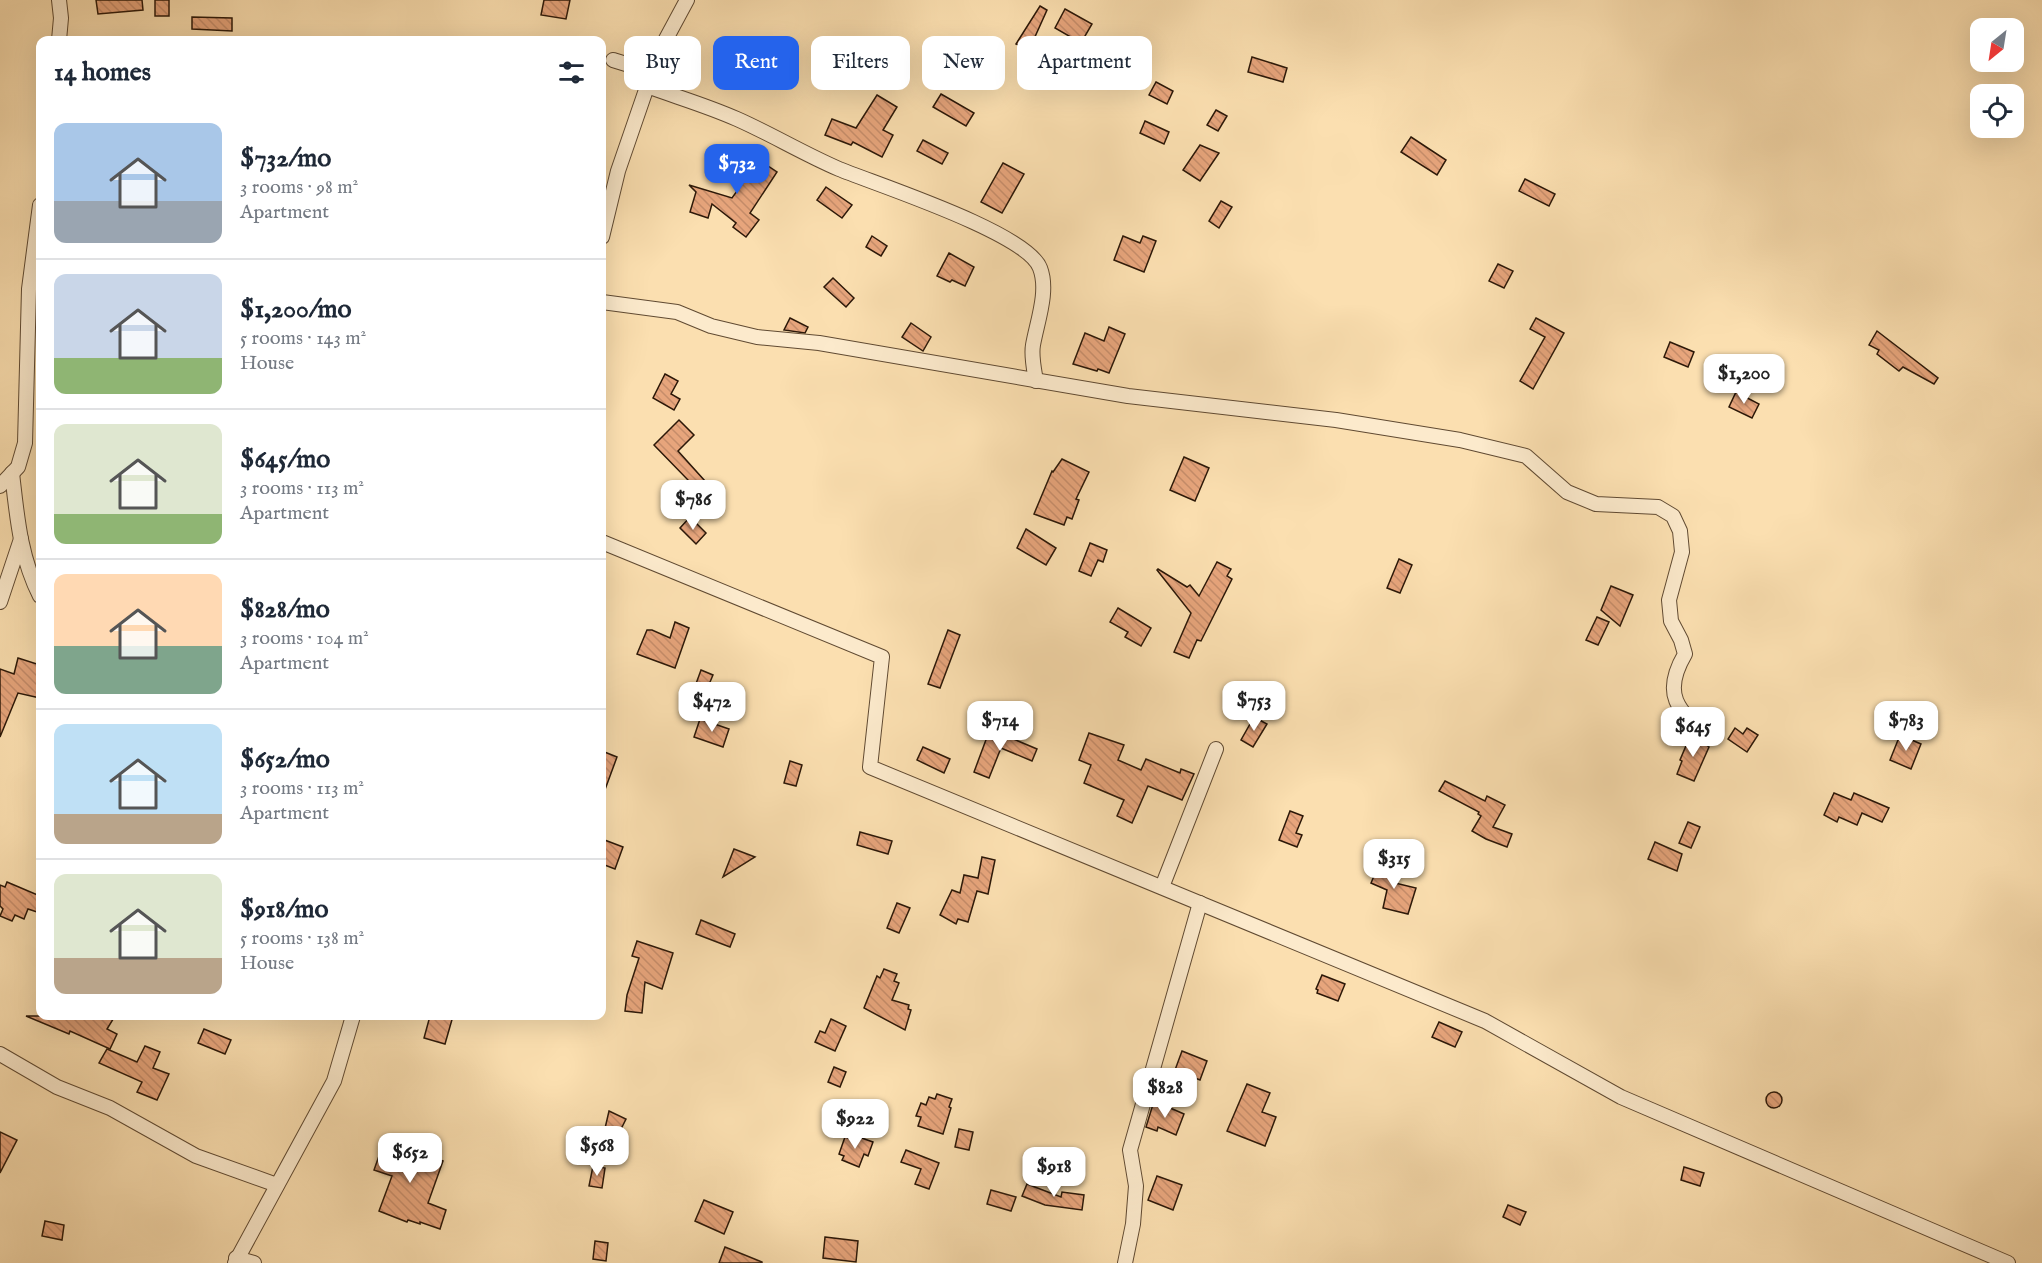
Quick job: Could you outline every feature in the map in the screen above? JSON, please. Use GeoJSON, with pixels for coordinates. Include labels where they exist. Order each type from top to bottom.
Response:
{"type":"FeatureCollection","features":[{"type":"Feature","properties":{"kind":"street"},"geometry":{"type":"LineString","coordinates":[[59,0],[61,18],[59,36]]}},
{"type":"Feature","properties":{"kind":"street"},"geometry":{"type":"LineString","coordinates":[[668,36],[687,0]]}},
{"type":"Feature","properties":{"kind":"street"},"geometry":{"type":"LineString","coordinates":[[614,60],[624,63]]}},
{"type":"Feature","properties":{"kind":"street"},"geometry":{"type":"LineString","coordinates":[[606,220],[618,171],[646,90]]}},
{"type":"Feature","properties":{"kind":"street"},"geometry":{"type":"LineString","coordinates":[[658,90],[736,118],[838,168],[975,222],[1008,239],[1035,258],[1041,270],[1042,286],[1041,311],[1033,347],[1036,381]]}},
{"type":"Feature","properties":{"kind":"street"},"geometry":{"type":"LineString","coordinates":[[0,486],[18,466],[25,443],[29,289],[36,236]]}},
{"type":"Feature","properties":{"kind":"street"},"geometry":{"type":"LineString","coordinates":[[606,303],[677,312],[711,326],[756,337],[819,343],[1128,396],[1336,420],[1460,440],[1526,456],[1567,492],[1596,504],[1659,507],[1673,516],[1680,531],[1682,552],[1669,600],[1671,621],[1682,640],[1685,654],[1677,667],[1673,691],[1682,714],[1709,738]]}},
{"type":"Feature","properties":{"kind":"street"},"geometry":{"type":"LineString","coordinates":[[12,473],[21,539],[30,575],[36,588]]}},
{"type":"Feature","properties":{"kind":"street"},"geometry":{"type":"LineString","coordinates":[[0,602],[21,539]]}},
{"type":"Feature","properties":{"kind":"street"},"geometry":{"type":"LineString","coordinates":[[606,544],[882,657],[870,767],[1485,1021],[1622,1097],[2008,1263]]}},
{"type":"Feature","properties":{"kind":"street"},"geometry":{"type":"LineString","coordinates":[[1162,887],[1216,749]]}},
{"type":"Feature","properties":{"kind":"street"},"geometry":{"type":"LineString","coordinates":[[1125,1263],[1133,1224],[1136,1186],[1130,1150],[1200,903]]}},
{"type":"Feature","properties":{"kind":"street"},"geometry":{"type":"LineString","coordinates":[[254,1263],[235,1260],[334,1082],[352,1020]]}},
{"type":"Feature","properties":{"kind":"street"},"geometry":{"type":"LineString","coordinates":[[0,1054],[57,1087],[110,1108],[196,1156],[277,1185]]}},
{"type":"Feature","properties":{"kind":"building"},"geometry":{"type":"Polygon","coordinates":[[[96,0],[142,0],[143,10],[98,14],[96,0]]]}},
{"type":"Feature","properties":{"kind":"building"},"geometry":{"type":"Polygon","coordinates":[[[155,0],[169,0],[169,16],[155,16],[155,0]]]}},
{"type":"Feature","properties":{"kind":"building"},"geometry":{"type":"Polygon","coordinates":[[[544,0],[570,0],[566,19],[541,15],[544,0]]]}},
{"type":"Feature","properties":{"kind":"building"},"geometry":{"type":"Polygon","coordinates":[[[1040,6],[1047,10],[1035,36],[1021,36],[1040,6]]]}},
{"type":"Feature","properties":{"kind":"building"},"geometry":{"type":"Polygon","coordinates":[[[1065,9],[1092,24],[1085,36],[1069,36],[1055,28],[1065,9]]]}},
{"type":"Feature","properties":{"kind":"building"},"geometry":{"type":"Polygon","coordinates":[[[192,17],[232,18],[232,31],[192,29],[192,17]]]}},
{"type":"Feature","properties":{"kind":"building"},"geometry":{"type":"Polygon","coordinates":[[[1252,57],[1287,68],[1283,82],[1248,72],[1252,57]]]}},
{"type":"Feature","properties":{"kind":"building"},"geometry":{"type":"Polygon","coordinates":[[[1156,82],[1173,91],[1167,104],[1149,95],[1156,82]]]}},
{"type":"Feature","properties":{"kind":"building"},"geometry":{"type":"Polygon","coordinates":[[[941,94],[974,113],[966,126],[933,107],[941,94]]]}},
{"type":"Feature","properties":{"kind":"building"},"geometry":{"type":"Polygon","coordinates":[[[877,95],[897,107],[883,130],[893,135],[882,157],[853,142],[851,145],[825,135],[832,119],[856,128],[877,95]]]}},
{"type":"Feature","properties":{"kind":"building"},"geometry":{"type":"Polygon","coordinates":[[[1216,110],[1227,116],[1218,131],[1207,125],[1216,110]]]}},
{"type":"Feature","properties":{"kind":"building"},"geometry":{"type":"Polygon","coordinates":[[[1145,121],[1169,132],[1164,144],[1140,133],[1145,121]]]}},
{"type":"Feature","properties":{"kind":"building"},"geometry":{"type":"Polygon","coordinates":[[[1411,137],[1446,160],[1437,175],[1401,152],[1411,137]]]}},
{"type":"Feature","properties":{"kind":"building"},"geometry":{"type":"Polygon","coordinates":[[[923,140],[948,153],[942,164],[917,151],[923,140]]]}},
{"type":"Feature","properties":{"kind":"building"},"geometry":{"type":"Polygon","coordinates":[[[1200,145],[1219,153],[1200,181],[1183,170],[1200,145]]]}},
{"type":"Feature","properties":{"kind":"building"},"geometry":{"type":"Polygon","coordinates":[[[732,152],[760,171],[765,164],[777,172],[750,213],[759,220],[746,237],[733,227],[736,223],[712,204],[708,218],[690,212],[696,192],[689,185],[732,198],[745,180],[723,165],[732,152]]]}},
{"type":"Feature","properties":{"kind":"building"},"geometry":{"type":"Polygon","coordinates":[[[1003,163],[1024,174],[1002,213],[981,202],[1003,163]]]}},
{"type":"Feature","properties":{"kind":"building"},"geometry":{"type":"Polygon","coordinates":[[[1525,179],[1555,194],[1549,206],[1519,191],[1525,179]]]}},
{"type":"Feature","properties":{"kind":"building"},"geometry":{"type":"Polygon","coordinates":[[[826,187],[852,205],[842,218],[817,200],[826,187]]]}},
{"type":"Feature","properties":{"kind":"building"},"geometry":{"type":"Polygon","coordinates":[[[1221,201],[1232,207],[1219,228],[1209,221],[1221,201]]]}},
{"type":"Feature","properties":{"kind":"building"},"geometry":{"type":"Polygon","coordinates":[[[872,236],[887,246],[881,256],[866,247],[872,236]]]}},
{"type":"Feature","properties":{"kind":"building"},"geometry":{"type":"Polygon","coordinates":[[[1123,236],[1140,243],[1143,236],[1156,241],[1144,272],[1114,260],[1123,236]]]}},
{"type":"Feature","properties":{"kind":"building"},"geometry":{"type":"Polygon","coordinates":[[[949,253],[974,267],[965,286],[937,276],[949,253]]]}},
{"type":"Feature","properties":{"kind":"building"},"geometry":{"type":"Polygon","coordinates":[[[1498,264],[1513,271],[1504,288],[1489,281],[1498,264]]]}},
{"type":"Feature","properties":{"kind":"building"},"geometry":{"type":"Polygon","coordinates":[[[833,278],[854,298],[846,307],[824,287],[833,278]]]}},
{"type":"Feature","properties":{"kind":"building"},"geometry":{"type":"Polygon","coordinates":[[[790,318],[808,327],[805,333],[784,330],[790,318]]]}},
{"type":"Feature","properties":{"kind":"building"},"geometry":{"type":"Polygon","coordinates":[[[1536,318],[1564,333],[1533,389],[1520,381],[1545,337],[1530,329],[1536,318]]]}},
{"type":"Feature","properties":{"kind":"building"},"geometry":{"type":"Polygon","coordinates":[[[911,323],[931,337],[923,351],[902,337],[911,323]]]}},
{"type":"Feature","properties":{"kind":"building"},"geometry":{"type":"Polygon","coordinates":[[[1109,327],[1125,334],[1109,373],[1073,364],[1085,333],[1104,341],[1109,327]]]}},
{"type":"Feature","properties":{"kind":"building"},"geometry":{"type":"Polygon","coordinates":[[[1877,331],[1938,378],[1934,384],[1903,367],[1899,371],[1877,354],[1879,350],[1869,345],[1877,331]]]}},
{"type":"Feature","properties":{"kind":"building"},"geometry":{"type":"Polygon","coordinates":[[[1670,342],[1694,352],[1688,367],[1664,357],[1670,342]]]}},
{"type":"Feature","properties":{"kind":"building"},"geometry":{"type":"Polygon","coordinates":[[[665,374],[678,381],[671,394],[680,399],[674,410],[653,398],[665,374]]]}},
{"type":"Feature","properties":{"kind":"building"},"geometry":{"type":"Polygon","coordinates":[[[1736,392],[1759,404],[1752,418],[1729,407],[1736,392]]]}},
{"type":"Feature","properties":{"kind":"building"},"geometry":{"type":"Polygon","coordinates":[[[679,420],[694,435],[678,451],[705,481],[693,492],[708,502],[697,519],[674,505],[689,481],[654,445],[679,420]]]}},
{"type":"Feature","properties":{"kind":"building"},"geometry":{"type":"Polygon","coordinates":[[[1184,457],[1209,468],[1195,501],[1170,490],[1184,457]]]}},
{"type":"Feature","properties":{"kind":"building"},"geometry":{"type":"Polygon","coordinates":[[[1062,459],[1089,472],[1076,499],[1079,500],[1072,519],[1067,517],[1064,525],[1034,514],[1052,471],[1062,459]]]}},
{"type":"Feature","properties":{"kind":"building"},"geometry":{"type":"Polygon","coordinates":[[[690,517],[706,533],[696,544],[680,528],[690,517]]]}},
{"type":"Feature","properties":{"kind":"building"},"geometry":{"type":"Polygon","coordinates":[[[1026,529],[1056,548],[1046,565],[1017,548],[1026,529]]]}},
{"type":"Feature","properties":{"kind":"building"},"geometry":{"type":"Polygon","coordinates":[[[1090,543],[1107,550],[1103,562],[1098,560],[1091,576],[1079,571],[1090,543]]]}},
{"type":"Feature","properties":{"kind":"building"},"geometry":{"type":"Polygon","coordinates":[[[1399,559],[1412,565],[1400,593],[1387,588],[1399,559]]]}},
{"type":"Feature","properties":{"kind":"building"},"geometry":{"type":"Polygon","coordinates":[[[1217,562],[1231,569],[1227,576],[1232,579],[1201,641],[1197,640],[1189,658],[1174,652],[1191,613],[1157,570],[1187,587],[1190,585],[1199,596],[1217,562]]]}},
{"type":"Feature","properties":{"kind":"building"},"geometry":{"type":"Polygon","coordinates":[[[1611,586],[1633,595],[1620,626],[1601,610],[1611,586]]]}},
{"type":"Feature","properties":{"kind":"building"},"geometry":{"type":"Polygon","coordinates":[[[1118,608],[1151,628],[1141,646],[1125,637],[1128,632],[1110,622],[1118,608]]]}},
{"type":"Feature","properties":{"kind":"building"},"geometry":{"type":"Polygon","coordinates":[[[1597,617],[1609,622],[1598,645],[1586,640],[1597,617]]]}},
{"type":"Feature","properties":{"kind":"building"},"geometry":{"type":"Polygon","coordinates":[[[675,622],[689,628],[675,668],[637,654],[647,630],[670,638],[675,622]]]}},
{"type":"Feature","properties":{"kind":"building"},"geometry":{"type":"Polygon","coordinates":[[[948,630],[960,635],[940,688],[928,684],[948,630]]]}},
{"type":"Feature","properties":{"kind":"building"},"geometry":{"type":"Polygon","coordinates":[[[18,658],[36,664],[36,697],[18,693],[0,737],[0,669],[14,674],[18,658]]]}},
{"type":"Feature","properties":{"kind":"building"},"geometry":{"type":"Polygon","coordinates":[[[701,670],[713,675],[704,696],[693,692],[701,670]]]}},
{"type":"Feature","properties":{"kind":"building"},"geometry":{"type":"Polygon","coordinates":[[[980,703],[1004,713],[998,728],[974,717],[980,703]]]}},
{"type":"Feature","properties":{"kind":"building"},"geometry":{"type":"Polygon","coordinates":[[[1254,717],[1267,724],[1253,747],[1241,740],[1254,717]]]}},
{"type":"Feature","properties":{"kind":"building"},"geometry":{"type":"Polygon","coordinates":[[[700,719],[729,729],[723,747],[694,737],[700,719]]]}},
{"type":"Feature","properties":{"kind":"building"},"geometry":{"type":"Polygon","coordinates":[[[1735,728],[1743,734],[1747,728],[1758,735],[1747,752],[1728,739],[1735,728]]]}},
{"type":"Feature","properties":{"kind":"building"},"geometry":{"type":"Polygon","coordinates":[[[990,729],[1037,749],[1032,761],[1001,748],[989,778],[974,772],[990,729]]]}},
{"type":"Feature","properties":{"kind":"building"},"geometry":{"type":"Polygon","coordinates":[[[1089,733],[1124,745],[1118,760],[1141,770],[1146,759],[1180,773],[1181,769],[1194,774],[1182,800],[1148,786],[1132,823],[1117,816],[1124,800],[1084,783],[1091,765],[1079,760],[1089,733]]]}},
{"type":"Feature","properties":{"kind":"building"},"geometry":{"type":"Polygon","coordinates":[[[1691,734],[1709,747],[1694,781],[1677,774],[1691,734]]]}},
{"type":"Feature","properties":{"kind":"building"},"geometry":{"type":"Polygon","coordinates":[[[1900,735],[1921,744],[1911,769],[1890,760],[1900,735]]]}},
{"type":"Feature","properties":{"kind":"building"},"geometry":{"type":"Polygon","coordinates":[[[923,747],[950,759],[944,773],[917,760],[923,747]]]}},
{"type":"Feature","properties":{"kind":"building"},"geometry":{"type":"Polygon","coordinates":[[[606,753],[617,757],[606,787],[606,753]]]}},
{"type":"Feature","properties":{"kind":"building"},"geometry":{"type":"Polygon","coordinates":[[[790,761],[802,765],[796,786],[784,783],[790,761]]]}},
{"type":"Feature","properties":{"kind":"building"},"geometry":{"type":"Polygon","coordinates":[[[1445,781],[1485,801],[1487,796],[1505,805],[1493,827],[1512,834],[1507,847],[1472,831],[1481,816],[1479,812],[1439,791],[1445,781]]]}},
{"type":"Feature","properties":{"kind":"building"},"geometry":{"type":"Polygon","coordinates":[[[1834,793],[1851,800],[1854,793],[1889,808],[1882,822],[1862,813],[1857,825],[1839,817],[1837,822],[1824,815],[1834,793]]]}},
{"type":"Feature","properties":{"kind":"building"},"geometry":{"type":"Polygon","coordinates":[[[1290,811],[1303,816],[1296,833],[1302,835],[1297,847],[1279,840],[1290,811]]]}},
{"type":"Feature","properties":{"kind":"building"},"geometry":{"type":"Polygon","coordinates":[[[1688,822],[1700,827],[1691,848],[1679,843],[1688,822]]]}},
{"type":"Feature","properties":{"kind":"building"},"geometry":{"type":"Polygon","coordinates":[[[860,832],[892,841],[888,854],[857,845],[860,832]]]}},
{"type":"Feature","properties":{"kind":"building"},"geometry":{"type":"Polygon","coordinates":[[[606,841],[623,847],[615,869],[606,866],[606,841]]]}},
{"type":"Feature","properties":{"kind":"building"},"geometry":{"type":"Polygon","coordinates":[[[1655,842],[1682,854],[1677,871],[1648,859],[1655,842]]]}},
{"type":"Feature","properties":{"kind":"building"},"geometry":{"type":"Polygon","coordinates":[[[734,849],[755,857],[723,877],[734,849]]]}},
{"type":"Feature","properties":{"kind":"building"},"geometry":{"type":"Polygon","coordinates":[[[982,857],[995,860],[988,894],[977,891],[968,922],[958,919],[956,924],[940,915],[952,890],[960,893],[964,875],[978,878],[982,857]]]}},
{"type":"Feature","properties":{"kind":"building"},"geometry":{"type":"Polygon","coordinates":[[[1383,864],[1400,872],[1395,883],[1416,888],[1408,914],[1383,908],[1387,890],[1371,883],[1377,869],[1380,870],[1383,864]]]}},
{"type":"Feature","properties":{"kind":"building"},"geometry":{"type":"Polygon","coordinates":[[[7,882],[36,894],[36,912],[28,909],[24,919],[15,915],[12,921],[0,916],[3,909],[0,906],[0,885],[5,887],[7,882]]]}},
{"type":"Feature","properties":{"kind":"building"},"geometry":{"type":"Polygon","coordinates":[[[897,903],[910,908],[899,933],[887,928],[897,903]]]}},
{"type":"Feature","properties":{"kind":"building"},"geometry":{"type":"Polygon","coordinates":[[[701,920],[735,934],[730,947],[696,934],[701,920]]]}},
{"type":"Feature","properties":{"kind":"building"},"geometry":{"type":"Polygon","coordinates":[[[637,941],[673,953],[662,989],[645,982],[642,1013],[625,1011],[627,995],[639,958],[632,956],[637,941]]]}},
{"type":"Feature","properties":{"kind":"building"},"geometry":{"type":"Polygon","coordinates":[[[884,969],[897,974],[894,981],[899,983],[892,1000],[909,1005],[908,1009],[911,1010],[905,1030],[864,1008],[877,976],[880,978],[884,969]]]}},
{"type":"Feature","properties":{"kind":"building"},"geometry":{"type":"Polygon","coordinates":[[[1322,975],[1345,984],[1338,1001],[1317,993],[1316,989],[1322,975]]]}},
{"type":"Feature","properties":{"kind":"building"},"geometry":{"type":"Polygon","coordinates":[[[26,1016],[36,1016],[36,1020],[113,1020],[107,1029],[117,1034],[110,1049],[70,1031],[69,1034],[26,1016]]]}},
{"type":"Feature","properties":{"kind":"building"},"geometry":{"type":"Polygon","coordinates":[[[831,1019],[846,1026],[835,1051],[815,1042],[820,1031],[825,1033],[831,1019]]]}},
{"type":"Feature","properties":{"kind":"building"},"geometry":{"type":"Polygon","coordinates":[[[429,1020],[452,1020],[445,1044],[424,1038],[429,1020]]]}},
{"type":"Feature","properties":{"kind":"building"},"geometry":{"type":"Polygon","coordinates":[[[1439,1022],[1462,1032],[1455,1047],[1432,1037],[1439,1022]]]}},
{"type":"Feature","properties":{"kind":"building"},"geometry":{"type":"Polygon","coordinates":[[[204,1029],[231,1040],[225,1054],[198,1043],[204,1029]]]}},
{"type":"Feature","properties":{"kind":"building"},"geometry":{"type":"Polygon","coordinates":[[[145,1046],[160,1052],[153,1068],[169,1074],[157,1100],[137,1092],[142,1082],[99,1063],[107,1049],[137,1062],[145,1046]]]}},
{"type":"Feature","properties":{"kind":"building"},"geometry":{"type":"Polygon","coordinates":[[[1182,1051],[1207,1061],[1200,1080],[1175,1070],[1182,1051]]]}},
{"type":"Feature","properties":{"kind":"building"},"geometry":{"type":"Polygon","coordinates":[[[834,1067],[846,1072],[840,1087],[828,1082],[834,1067]]]}},
{"type":"Feature","properties":{"kind":"building"},"geometry":{"type":"Polygon","coordinates":[[[1247,1084],[1270,1093],[1262,1112],[1276,1117],[1265,1146],[1227,1131],[1247,1084]]]}},
{"type":"Feature","properties":{"kind":"building"},"geometry":{"type":"Polygon","coordinates":[[[1771,1092],[1777,1092],[1782,1100],[1780,1106],[1771,1108],[1766,1103],[1766,1097],[1771,1092]]]}},
{"type":"Feature","properties":{"kind":"building"},"geometry":{"type":"Polygon","coordinates":[[[937,1094],[952,1099],[943,1134],[918,1126],[921,1117],[916,1116],[921,1103],[926,1105],[929,1097],[935,1099],[937,1094]]]}},
{"type":"Feature","properties":{"kind":"building"},"geometry":{"type":"Polygon","coordinates":[[[1154,1101],[1184,1114],[1176,1135],[1158,1127],[1157,1131],[1146,1127],[1154,1101]]]}},
{"type":"Feature","properties":{"kind":"building"},"geometry":{"type":"Polygon","coordinates":[[[609,1111],[626,1119],[616,1139],[603,1137],[609,1111]]]}},
{"type":"Feature","properties":{"kind":"building"},"geometry":{"type":"Polygon","coordinates":[[[959,1129],[973,1132],[969,1150],[955,1147],[959,1129]]]}},
{"type":"Feature","properties":{"kind":"building"},"geometry":{"type":"Polygon","coordinates":[[[0,1132],[17,1140],[0,1173],[0,1132]]]}},
{"type":"Feature","properties":{"kind":"building"},"geometry":{"type":"Polygon","coordinates":[[[856,1136],[873,1142],[868,1156],[864,1154],[859,1167],[842,1160],[844,1156],[839,1154],[845,1137],[855,1140],[856,1136]]]}},
{"type":"Feature","properties":{"kind":"building"},"geometry":{"type":"Polygon","coordinates":[[[385,1139],[443,1161],[428,1203],[446,1210],[440,1229],[420,1222],[420,1224],[408,1220],[407,1222],[379,1211],[392,1176],[374,1170],[385,1139]]]}},
{"type":"Feature","properties":{"kind":"building"},"geometry":{"type":"Polygon","coordinates":[[[906,1150],[939,1163],[929,1189],[915,1184],[921,1169],[901,1162],[906,1150]]]}},
{"type":"Feature","properties":{"kind":"building"},"geometry":{"type":"Polygon","coordinates":[[[593,1166],[605,1168],[602,1188],[589,1186],[593,1166]]]}},
{"type":"Feature","properties":{"kind":"building"},"geometry":{"type":"Polygon","coordinates":[[[1684,1167],[1704,1173],[1700,1186],[1681,1180],[1684,1167]]]}},
{"type":"Feature","properties":{"kind":"building"},"geometry":{"type":"Polygon","coordinates":[[[1157,1176],[1182,1185],[1173,1210],[1148,1200],[1157,1176]]]}},
{"type":"Feature","properties":{"kind":"building"},"geometry":{"type":"Polygon","coordinates":[[[1027,1184],[1061,1197],[1062,1192],[1084,1195],[1082,1210],[1045,1205],[1022,1196],[1027,1184]]]}},
{"type":"Feature","properties":{"kind":"building"},"geometry":{"type":"Polygon","coordinates":[[[991,1190],[1016,1197],[1011,1211],[987,1204],[991,1190]]]}},
{"type":"Feature","properties":{"kind":"building"},"geometry":{"type":"Polygon","coordinates":[[[704,1200],[733,1212],[724,1234],[695,1221],[704,1200]]]}},
{"type":"Feature","properties":{"kind":"building"},"geometry":{"type":"Polygon","coordinates":[[[1508,1205],[1526,1212],[1520,1225],[1503,1217],[1508,1205]]]}},
{"type":"Feature","properties":{"kind":"building"},"geometry":{"type":"Polygon","coordinates":[[[45,1221],[64,1225],[62,1240],[42,1236],[45,1221]]]}},
{"type":"Feature","properties":{"kind":"building"},"geometry":{"type":"Polygon","coordinates":[[[825,1237],[858,1241],[856,1262],[823,1258],[825,1237]]]}},
{"type":"Feature","properties":{"kind":"building"},"geometry":{"type":"Polygon","coordinates":[[[595,1241],[608,1243],[606,1261],[593,1259],[595,1241]]]}},
{"type":"Feature","properties":{"kind":"building"},"geometry":{"type":"Polygon","coordinates":[[[725,1247],[762,1262],[762,1263],[719,1263],[725,1247]]]}}]}
